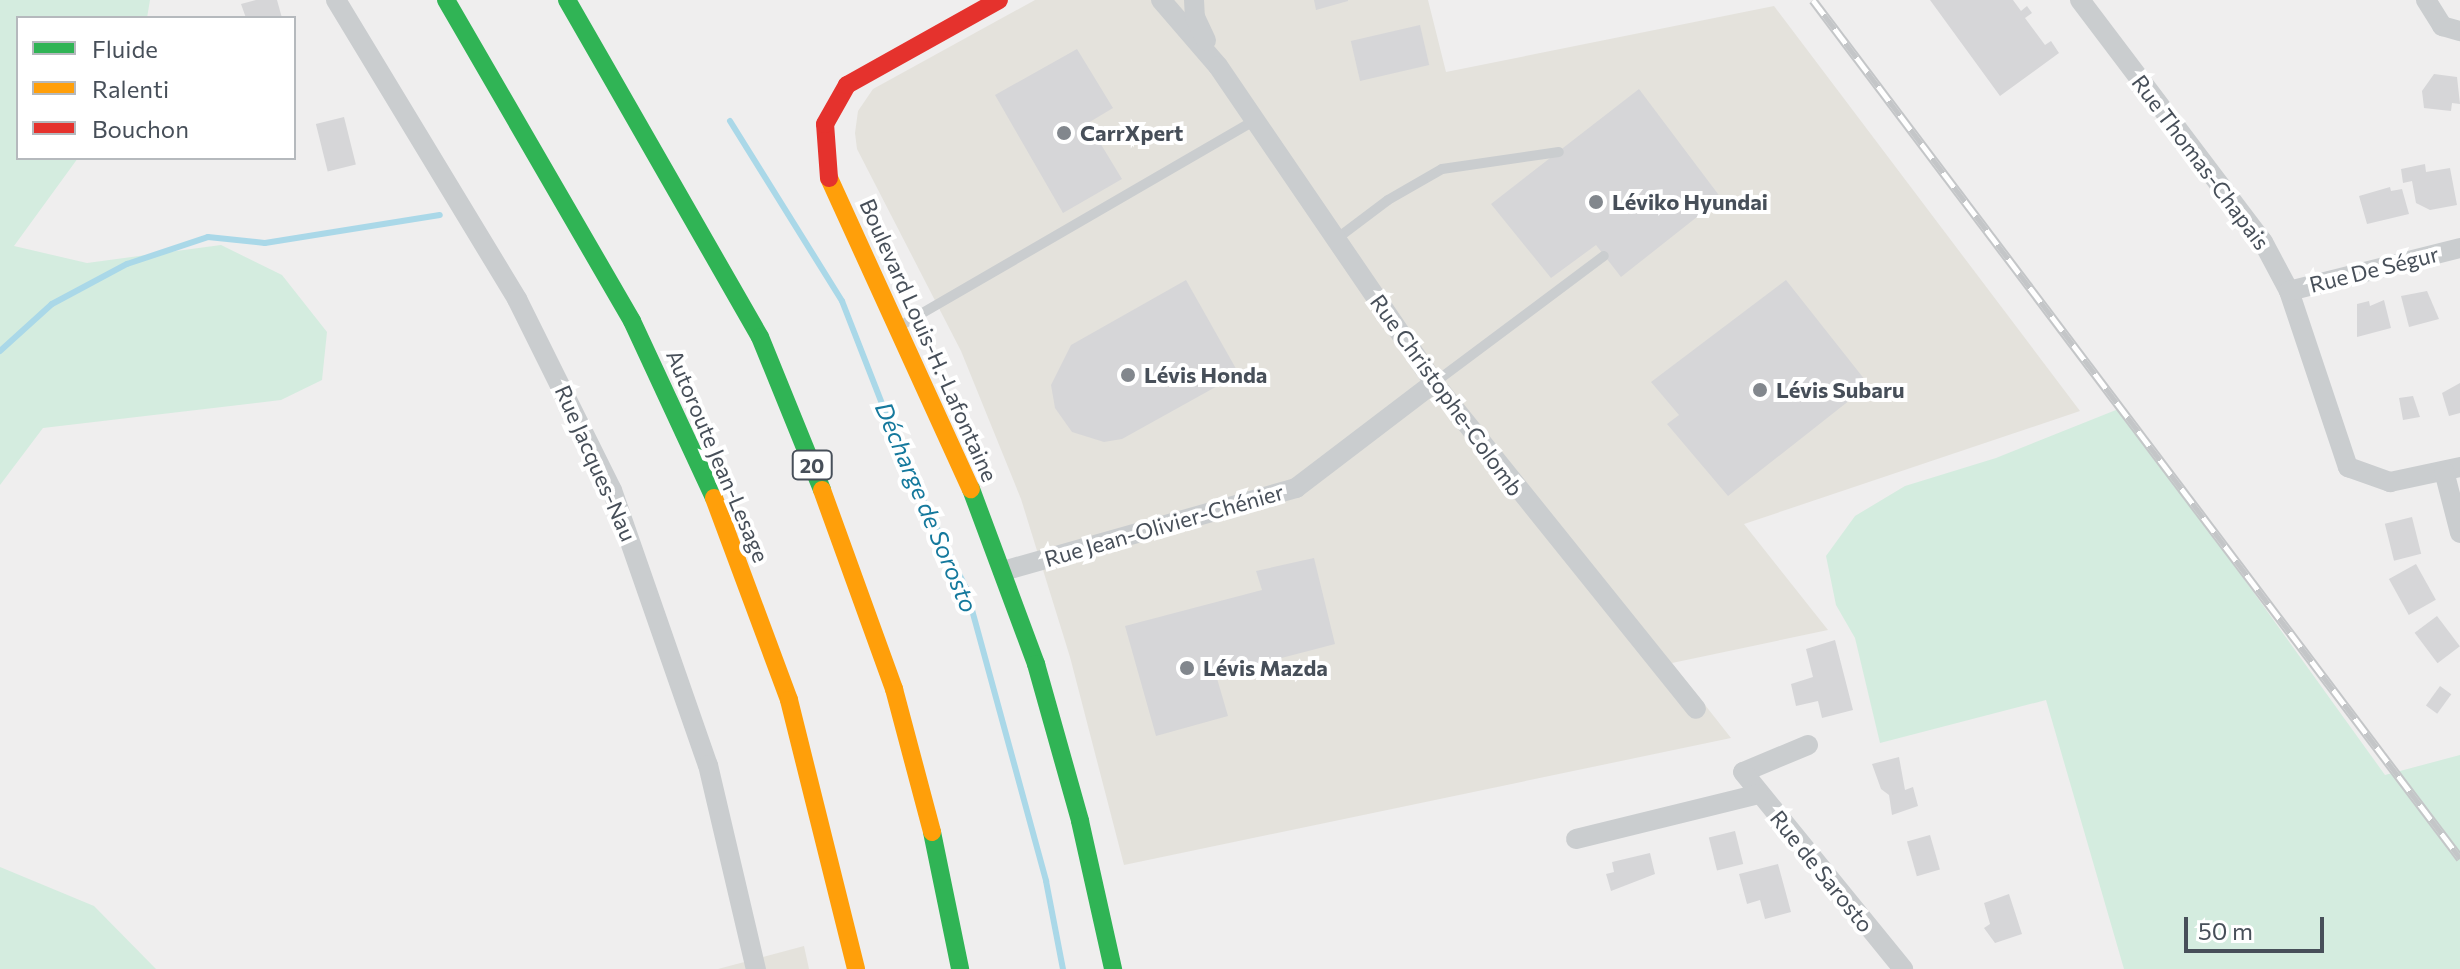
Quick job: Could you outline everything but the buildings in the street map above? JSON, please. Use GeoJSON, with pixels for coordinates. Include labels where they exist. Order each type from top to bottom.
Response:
{"type":"FeatureCollection","features":[{"type":"Feature","properties":{"kind":"main road","name":"Autoroute Jean-Lesage"},"geometry":{"type":"LineString","coordinates":[[446,0],[611,281],[711,489],[789,700],[856,969]]}},
{"type":"Feature","properties":{"kind":"main road","name":"20"},"geometry":{"type":"LineString","coordinates":[[567,0],[760,337],[894,689],[931,826],[960,969]]}},
{"type":"Feature","properties":{"kind":"main road","name":"Boulevard Louis-H.-Lafontaine"},"geometry":{"type":"LineString","coordinates":[[999,0],[847,85],[825,124],[827,174],[950,433],[1003,571],[1060,750],[1113,969]]}},
{"type":"Feature","properties":{"kind":"main road"},"geometry":{"type":"LineString","coordinates":[[931,826],[958,904],[973,969]]}},
{"type":"Feature","properties":{"kind":"main road"},"geometry":{"type":"LineString","coordinates":[[847,932],[847,969]]}},
{"type":"Feature","properties":{"kind":"street","name":"Rue Jacques-Nau"},"geometry":{"type":"LineString","coordinates":[[336,0],[517,299],[612,490],[708,765],[756,969]]}},
{"type":"Feature","properties":{"kind":"street","name":"Rue Christophe-Colomb"},"geometry":{"type":"LineString","coordinates":[[1161,0],[1218,66],[1434,383],[1696,709]]}},
{"type":"Feature","properties":{"kind":"street","name":"Rue Christophe-Colomb"},"geometry":{"type":"LineString","coordinates":[[1194,0],[1195,17],[1218,66]]}},
{"type":"Feature","properties":{"kind":"street","name":"Rue Thomas-Chapais"},"geometry":{"type":"LineString","coordinates":[[2080,0],[2263,242],[2289,291],[2348,467],[2390,482],[2452,469]]}},
{"type":"Feature","properties":{"kind":"street"},"geometry":{"type":"LineString","coordinates":[[2426,0],[2442,26],[2460,31]]}},
{"type":"Feature","properties":{"kind":"street","name":"Rue De Ségur"},"geometry":{"type":"LineString","coordinates":[[2289,291],[2460,248]]}},
{"type":"Feature","properties":{"kind":"street","name":"Rue Jean-Olivier-Chénier"},"geometry":{"type":"LineString","coordinates":[[1003,571],[1296,488],[1434,383]]}},
{"type":"Feature","properties":{"kind":"street"},"geometry":{"type":"LineString","coordinates":[[2452,469],[2460,533]]}},
{"type":"Feature","properties":{"kind":"street","name":"Rue de Sarosto"},"geometry":{"type":"LineString","coordinates":[[1808,745],[1743,772],[1903,969]]}},
{"type":"Feature","properties":{"kind":"street"},"geometry":{"type":"LineString","coordinates":[[1576,839],[1759,794]]}},
{"type":"Feature","properties":{"kind":"lane"},"geometry":{"type":"LineString","coordinates":[[900,326],[1254,121]]}},
{"type":"Feature","properties":{"kind":"lane"},"geometry":{"type":"LineString","coordinates":[[1335,240],[1388,200],[1442,169],[1559,152]]}},
{"type":"Feature","properties":{"kind":"lane"},"geometry":{"type":"LineString","coordinates":[[1434,383],[1604,256]]}},
{"type":"Feature","properties":{"kind":"shaded area"},"geometry":{"type":"Polygon","coordinates":[[[1035,0],[1428,0],[1446,72],[1774,6],[2080,411],[1744,524],[1828,630],[1672,663],[1731,738],[1124,865],[1070,657],[1021,499],[961,351],[857,149],[855,133],[858,111],[873,89],[1035,0]]]}},
{"type":"Feature","properties":{"kind":"shaded area"},"geometry":{"type":"Polygon","coordinates":[[[804,946],[809,969],[718,969],[804,946]]]}},
{"type":"Feature","properties":{"kind":"green space"},"geometry":{"type":"Polygon","coordinates":[[[0,0],[150,0],[147,16],[16,16],[16,160],[77,160],[14,246],[87,263],[221,245],[282,275],[327,332],[322,380],[281,400],[43,428],[0,485],[0,0]]]}},
{"type":"Feature","properties":{"kind":"green space"},"geometry":{"type":"Polygon","coordinates":[[[2121,408],[2385,775],[2460,755],[2460,969],[2124,969],[2046,700],[1880,743],[1855,638],[1836,605],[1826,556],[1855,516],[1905,486],[1996,458],[2121,408]]]}},
{"type":"Feature","properties":{"kind":"green space"},"geometry":{"type":"Polygon","coordinates":[[[0,867],[94,906],[156,969],[0,969],[0,867]]]}},
{"type":"Feature","properties":{"kind":"waterway","name":"Décharge de Sorosto"},"geometry":{"type":"LineString","coordinates":[[730,121],[842,301],[904,460],[966,588],[1046,881],[1063,969]]}},
{"type":"Feature","properties":{"kind":"waterway","name":"Décharge de Sorosto"},"geometry":{"type":"LineString","coordinates":[[0,351],[52,304],[127,264],[208,237],[265,243],[440,215]]}},
{"type":"Feature","properties":{"kind":"railway"},"geometry":{"type":"LineString","coordinates":[[1813,0],[2460,858]]}},
{"type":"Feature","properties":{"kind":"traffic: fast"},"geometry":{"type":"LineString","coordinates":[[446,0],[632,321],[714,498]]}},
{"type":"Feature","properties":{"kind":"traffic: fast"},"geometry":{"type":"LineString","coordinates":[[567,0],[760,337],[822,490]]}},
{"type":"Feature","properties":{"kind":"traffic: fast"},"geometry":{"type":"LineString","coordinates":[[971,489],[1036,664],[1080,821],[1113,969]]}},
{"type":"Feature","properties":{"kind":"traffic: fast"},"geometry":{"type":"LineString","coordinates":[[932,832],[960,969]]}},
{"type":"Feature","properties":{"kind":"traffic: slow"},"geometry":{"type":"LineString","coordinates":[[829,178],[971,489]]}},
{"type":"Feature","properties":{"kind":"traffic: slow"},"geometry":{"type":"LineString","coordinates":[[822,490],[894,689],[932,832]]}},
{"type":"Feature","properties":{"kind":"traffic: slow"},"geometry":{"type":"LineString","coordinates":[[714,498],[789,700],[856,969]]}},
{"type":"Feature","properties":{"kind":"traffic: jam"},"geometry":{"type":"LineString","coordinates":[[829,178],[825,124],[847,85],[999,0]]}},
{"type":"Feature","properties":{"kind":"place","name":"CarrXpert"},"geometry":{"type":"Point","coordinates":[1064,133]}},
{"type":"Feature","properties":{"kind":"place","name":"Léviko Hyundai"},"geometry":{"type":"Point","coordinates":[1596,202]}},
{"type":"Feature","properties":{"kind":"place","name":"Lévis Honda"},"geometry":{"type":"Point","coordinates":[1128,375]}},
{"type":"Feature","properties":{"kind":"place","name":"Lévis Subaru"},"geometry":{"type":"Point","coordinates":[1760,390]}},
{"type":"Feature","properties":{"kind":"place","name":"Lévis Mazda"},"geometry":{"type":"Point","coordinates":[1187,668]}}]}
